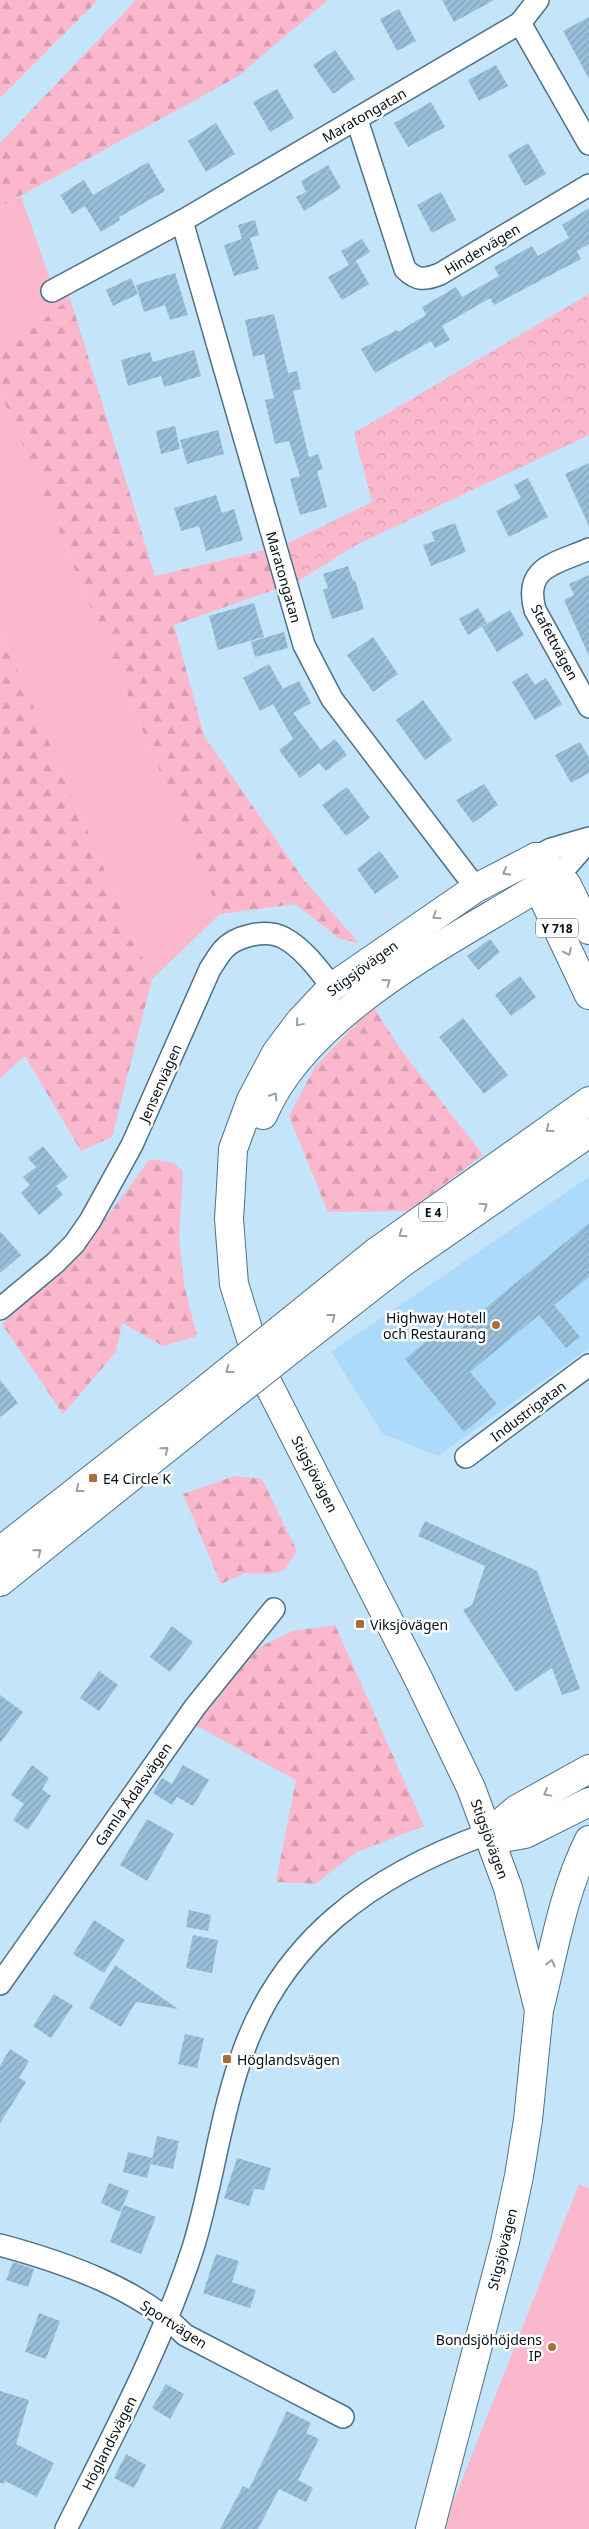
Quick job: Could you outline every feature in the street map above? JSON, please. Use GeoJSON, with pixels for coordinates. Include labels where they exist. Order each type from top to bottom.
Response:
{"type":"FeatureCollection","features":[{"type":"Feature","properties":{"kind":"main road","name":"Stigsjövägen"},"geometry":{"type":"LineString","coordinates":[[430,2529],[504,2242],[519,2176],[528,2120],[540,2010],[508,1888],[471,1788],[418,1678],[260,1368],[234,1284],[230,1219],[233,1150],[251,1100],[276,1053],[300,1021],[332,987],[476,888],[536,857]]}},
{"type":"Feature","properties":{"kind":"main road","name":"Y 718"},"geometry":{"type":"LineString","coordinates":[[536,857],[549,880],[575,900],[589,930]]}},
{"type":"Feature","properties":{"kind":"main road","name":"Stigsjövägen"},"geometry":{"type":"LineString","coordinates":[[231,1187],[265,1110],[292,1066],[329,1027],[389,979],[549,880]]}},
{"type":"Feature","properties":{"kind":"main road","name":"Y 718"},"geometry":{"type":"LineString","coordinates":[[549,880],[544,902],[589,995]]}},
{"type":"Feature","properties":{"kind":"main road","name":"E 4"},"geometry":{"type":"LineString","coordinates":[[0,1582],[206,1403],[287,1338],[376,1252],[589,1101]]}},
{"type":"Feature","properties":{"kind":"main road","name":"E 4"},"geometry":{"type":"LineString","coordinates":[[287,1338],[402,1263],[589,1133]]}},
{"type":"Feature","properties":{"kind":"main road","name":"E 4"},"geometry":{"type":"LineString","coordinates":[[0,1551],[206,1403]]}},
{"type":"Feature","properties":{"kind":"main road"},"geometry":{"type":"LineString","coordinates":[[489,1833],[518,1809],[589,1768]]}},
{"type":"Feature","properties":{"kind":"main road"},"geometry":{"type":"LineString","coordinates":[[489,1833],[508,1837],[525,1834],[589,1802]]}},
{"type":"Feature","properties":{"kind":"main road"},"geometry":{"type":"LineString","coordinates":[[540,2010],[565,1898],[589,1840]]}},
{"type":"Feature","properties":{"kind":"street","name":"Maratongatan"},"geometry":{"type":"LineString","coordinates":[[52,291],[182,221],[520,23],[538,0]]}},
{"type":"Feature","properties":{"kind":"street"},"geometry":{"type":"LineString","coordinates":[[520,23],[589,144]]}},
{"type":"Feature","properties":{"kind":"street","name":"Hindervägen"},"geometry":{"type":"LineString","coordinates":[[357,120],[405,269],[414,278],[426,279],[440,274],[589,185]]}},
{"type":"Feature","properties":{"kind":"street","name":"Maratongatan"},"geometry":{"type":"LineString","coordinates":[[182,221],[304,645],[332,699],[476,888]]}},
{"type":"Feature","properties":{"kind":"street","name":"Stafettvägen"},"geometry":{"type":"LineString","coordinates":[[589,549],[544,569],[536,576],[531,596],[535,610],[589,707]]}},
{"type":"Feature","properties":{"kind":"street"},"geometry":{"type":"LineString","coordinates":[[536,857],[550,849],[589,840]]}},
{"type":"Feature","properties":{"kind":"street"},"geometry":{"type":"LineString","coordinates":[[549,880],[589,840]]}},
{"type":"Feature","properties":{"kind":"street","name":"Jensenvägen"},"geometry":{"type":"LineString","coordinates":[[0,1309],[55,1263],[74,1244],[90,1221],[132,1145],[210,969],[224,949],[241,938],[263,933],[283,937],[309,960],[332,987]]}},
{"type":"Feature","properties":{"kind":"street","name":"Industrigatan"},"geometry":{"type":"LineString","coordinates":[[466,1457],[589,1365]]}},
{"type":"Feature","properties":{"kind":"street","name":"Gamla Ådalsvägen"},"geometry":{"type":"LineString","coordinates":[[2,1975],[195,1706],[274,1609]]}},
{"type":"Feature","properties":{"kind":"street","name":"Höglandsvägen"},"geometry":{"type":"LineString","coordinates":[[66,2529],[133,2396],[168,2317],[193,2247],[240,2060],[257,2019],[278,1983],[311,1940],[340,1912],[376,1886],[413,1864],[489,1833]]}},
{"type":"Feature","properties":{"kind":"street","name":"Sportvägen"},"geometry":{"type":"LineString","coordinates":[[0,2245],[98,2278],[168,2317],[185,2335],[343,2417]]}},
{"type":"Feature","properties":{"kind":"shaded area"},"geometry":{"type":"Polygon","coordinates":[[[589,1177],[589,1348],[438,1456],[383,1434],[331,1352],[589,1177]]]}},
{"type":"Feature","properties":{"kind":"green space"},"geometry":{"type":"Polygon","coordinates":[[[0,0],[98,0],[0,98],[0,0]]]}},
{"type":"Feature","properties":{"kind":"green space"},"geometry":{"type":"Polygon","coordinates":[[[136,0],[328,0],[237,77],[0,207],[0,143],[136,0]]]}},
{"type":"Feature","properties":{"kind":"green space"},"geometry":{"type":"Polygon","coordinates":[[[21,196],[50,279],[70,298],[0,355],[0,207],[21,196]]]}},
{"type":"Feature","properties":{"kind":"green space"},"geometry":{"type":"Polygon","coordinates":[[[589,294],[589,435],[358,544],[295,583],[288,543],[372,502],[354,433],[589,294]]]}},
{"type":"Feature","properties":{"kind":"green space"},"geometry":{"type":"Polygon","coordinates":[[[70,298],[155,576],[265,550],[276,589],[174,625],[204,736],[304,880],[359,943],[340,939],[295,904],[220,914],[0,392],[0,355],[70,298]]]}},
{"type":"Feature","properties":{"kind":"green space"},"geometry":{"type":"Polygon","coordinates":[[[0,392],[220,914],[152,979],[0,630],[0,392]]]}},
{"type":"Feature","properties":{"kind":"green space"},"geometry":{"type":"Polygon","coordinates":[[[0,630],[152,979],[112,1137],[81,1151],[25,1056],[0,1078],[0,630]]]}},
{"type":"Feature","properties":{"kind":"green space"},"geometry":{"type":"Polygon","coordinates":[[[373,1006],[401,1050],[483,1155],[409,1211],[328,1212],[289,1116],[315,1067],[373,1006]]]}},
{"type":"Feature","properties":{"kind":"green space"},"geometry":{"type":"Polygon","coordinates":[[[150,1159],[174,1163],[183,1172],[179,1236],[184,1285],[197,1336],[163,1346],[122,1323],[116,1352],[63,1414],[2,1324],[77,1257],[150,1159]]]}},
{"type":"Feature","properties":{"kind":"green space"},"geometry":{"type":"Polygon","coordinates":[[[235,1476],[262,1479],[297,1551],[284,1571],[268,1574],[245,1573],[221,1584],[183,1494],[235,1476]]]}},
{"type":"Feature","properties":{"kind":"green space"},"geometry":{"type":"Polygon","coordinates":[[[335,1625],[424,1826],[357,1852],[315,1884],[276,1882],[296,1780],[193,1724],[260,1647],[292,1631],[335,1625]]]}},
{"type":"Feature","properties":{"kind":"green space","name":"Bondsjöhöjdens IP"},"geometry":{"type":"Polygon","coordinates":[[[579,2184],[589,2189],[589,2529],[446,2529],[452,2505],[579,2184]]]}},
{"type":"Feature","properties":{"kind":"building"},"geometry":{"type":"Polygon","coordinates":[[[442,0],[494,0],[454,22],[442,0]]]}},
{"type":"Feature","properties":{"kind":"building"},"geometry":{"type":"Polygon","coordinates":[[[399,9],[416,41],[397,51],[380,19],[399,9]]]}},
{"type":"Feature","properties":{"kind":"building"},"geometry":{"type":"Polygon","coordinates":[[[589,17],[589,79],[563,31],[589,17]]]}},
{"type":"Feature","properties":{"kind":"building"},"geometry":{"type":"Polygon","coordinates":[[[335,50],[355,79],[333,94],[313,65],[335,50]]]}},
{"type":"Feature","properties":{"kind":"building"},"geometry":{"type":"Polygon","coordinates":[[[496,65],[508,86],[479,101],[468,80],[496,65]]]}},
{"type":"Feature","properties":{"kind":"building"},"geometry":{"type":"Polygon","coordinates":[[[277,89],[294,118],[270,132],[253,102],[277,89]]]}},
{"type":"Feature","properties":{"kind":"building"},"geometry":{"type":"Polygon","coordinates":[[[431,102],[445,127],[408,147],[394,123],[431,102]]]}},
{"type":"Feature","properties":{"kind":"building"},"geometry":{"type":"Polygon","coordinates":[[[216,123],[235,154],[206,172],[188,141],[216,123]]]}},
{"type":"Feature","properties":{"kind":"building"},"geometry":{"type":"Polygon","coordinates":[[[528,143],[546,174],[525,186],[508,155],[528,143]]]}},
{"type":"Feature","properties":{"kind":"building"},"geometry":{"type":"Polygon","coordinates":[[[148,162],[165,191],[119,217],[120,220],[101,232],[85,206],[72,214],[60,195],[84,180],[93,195],[148,162]]]}},
{"type":"Feature","properties":{"kind":"building"},"geometry":{"type":"Polygon","coordinates":[[[328,165],[341,188],[304,211],[296,197],[306,192],[301,181],[328,165]]]}},
{"type":"Feature","properties":{"kind":"building"},"geometry":{"type":"Polygon","coordinates":[[[441,192],[456,220],[432,233],[417,205],[441,192]]]}},
{"type":"Feature","properties":{"kind":"building"},"geometry":{"type":"Polygon","coordinates":[[[589,208],[589,244],[577,251],[581,259],[494,305],[490,298],[442,326],[450,340],[435,348],[431,341],[375,373],[361,349],[397,330],[398,332],[426,315],[422,307],[456,287],[462,297],[499,276],[494,267],[532,246],[538,256],[569,238],[562,225],[589,208]]]}},
{"type":"Feature","properties":{"kind":"building"},"geometry":{"type":"Polygon","coordinates":[[[255,220],[259,235],[250,238],[259,269],[234,276],[224,245],[242,239],[238,225],[255,220]]]}},
{"type":"Feature","properties":{"kind":"building"},"geometry":{"type":"Polygon","coordinates":[[[362,239],[370,252],[349,265],[341,251],[362,239]]]}},
{"type":"Feature","properties":{"kind":"building"},"geometry":{"type":"Polygon","coordinates":[[[356,261],[369,284],[342,300],[328,277],[356,261]]]}},
{"type":"Feature","properties":{"kind":"building"},"geometry":{"type":"Polygon","coordinates":[[[175,273],[188,315],[170,320],[165,305],[144,312],[136,285],[175,273]]]}},
{"type":"Feature","properties":{"kind":"building"},"geometry":{"type":"Polygon","coordinates":[[[131,278],[138,294],[113,306],[106,290],[131,278]]]}},
{"type":"Feature","properties":{"kind":"building"},"geometry":{"type":"Polygon","coordinates":[[[274,314],[288,373],[297,371],[301,389],[293,391],[309,457],[318,454],[323,469],[317,471],[327,507],[300,515],[290,479],[300,476],[289,441],[275,444],[265,400],[274,398],[264,354],[253,357],[245,320],[274,314]]]}},
{"type":"Feature","properties":{"kind":"building"},"geometry":{"type":"Polygon","coordinates":[[[194,350],[201,376],[164,387],[161,376],[128,386],[121,360],[150,352],[153,362],[194,350]]]}},
{"type":"Feature","properties":{"kind":"building"},"geometry":{"type":"Polygon","coordinates":[[[175,426],[180,449],[161,454],[156,431],[175,426]]]}},
{"type":"Feature","properties":{"kind":"building"},"geometry":{"type":"Polygon","coordinates":[[[218,430],[224,454],[187,464],[180,440],[218,430]]]}},
{"type":"Feature","properties":{"kind":"building"},"geometry":{"type":"Polygon","coordinates":[[[589,463],[589,526],[565,474],[589,463]]]}},
{"type":"Feature","properties":{"kind":"building"},"geometry":{"type":"Polygon","coordinates":[[[528,478],[548,517],[509,537],[496,511],[521,498],[514,485],[528,478]]]}},
{"type":"Feature","properties":{"kind":"building"},"geometry":{"type":"Polygon","coordinates":[[[216,495],[222,513],[234,509],[243,540],[206,551],[199,526],[181,531],[174,508],[216,495]]]}},
{"type":"Feature","properties":{"kind":"building"},"geometry":{"type":"Polygon","coordinates":[[[455,523],[466,552],[431,566],[423,545],[435,541],[431,532],[455,523]]]}},
{"type":"Feature","properties":{"kind":"building"},"geometry":{"type":"Polygon","coordinates":[[[348,566],[353,581],[355,580],[364,609],[332,619],[323,590],[328,588],[323,574],[348,566]]]}},
{"type":"Feature","properties":{"kind":"building"},"geometry":{"type":"Polygon","coordinates":[[[589,575],[589,656],[564,600],[574,595],[569,584],[589,575]]]}},
{"type":"Feature","properties":{"kind":"building"},"geometry":{"type":"Polygon","coordinates":[[[254,603],[264,637],[218,650],[209,616],[254,603]]]}},
{"type":"Feature","properties":{"kind":"building"},"geometry":{"type":"Polygon","coordinates":[[[478,608],[487,623],[468,635],[459,619],[478,608]]]}},
{"type":"Feature","properties":{"kind":"building"},"geometry":{"type":"Polygon","coordinates":[[[510,610],[524,635],[497,652],[482,627],[510,610]]]}},
{"type":"Feature","properties":{"kind":"building"},"geometry":{"type":"Polygon","coordinates":[[[284,632],[288,648],[255,657],[251,642],[284,632]]]}},
{"type":"Feature","properties":{"kind":"building"},"geometry":{"type":"Polygon","coordinates":[[[373,637],[398,674],[373,692],[347,655],[373,637]]]}},
{"type":"Feature","properties":{"kind":"building"},"geometry":{"type":"Polygon","coordinates":[[[269,664],[283,689],[299,681],[311,703],[293,713],[321,750],[335,739],[347,755],[326,771],[319,763],[300,778],[279,750],[293,739],[273,704],[260,711],[243,678],[269,664]]]}},
{"type":"Feature","properties":{"kind":"building"},"geometry":{"type":"Polygon","coordinates":[[[527,673],[535,685],[546,678],[562,704],[535,720],[512,682],[527,673]]]}},
{"type":"Feature","properties":{"kind":"building"},"geometry":{"type":"Polygon","coordinates":[[[423,700],[452,740],[425,760],[396,720],[423,700]]]}},
{"type":"Feature","properties":{"kind":"building"},"geometry":{"type":"Polygon","coordinates":[[[580,742],[589,758],[589,773],[571,783],[555,755],[580,742]]]}},
{"type":"Feature","properties":{"kind":"building"},"geometry":{"type":"Polygon","coordinates":[[[484,784],[498,805],[473,823],[456,800],[484,784]]]}},
{"type":"Feature","properties":{"kind":"building"},"geometry":{"type":"Polygon","coordinates":[[[347,787],[370,818],[346,836],[322,805],[347,787]]]}},
{"type":"Feature","properties":{"kind":"building"},"geometry":{"type":"Polygon","coordinates":[[[380,851],[399,877],[375,894],[357,869],[380,851]]]}},
{"type":"Feature","properties":{"kind":"building"},"geometry":{"type":"Polygon","coordinates":[[[490,939],[500,952],[478,970],[467,956],[490,939]]]}},
{"type":"Feature","properties":{"kind":"building"},"geometry":{"type":"Polygon","coordinates":[[[520,976],[536,997],[511,1016],[495,995],[520,976]]]}},
{"type":"Feature","properties":{"kind":"building"},"geometry":{"type":"Polygon","coordinates":[[[463,1018],[508,1075],[484,1094],[439,1037],[463,1018]]]}},
{"type":"Feature","properties":{"kind":"building"},"geometry":{"type":"Polygon","coordinates":[[[43,1146],[68,1177],[56,1186],[63,1195],[39,1215],[21,1193],[30,1185],[23,1177],[36,1167],[28,1158],[43,1146]]]}},
{"type":"Feature","properties":{"kind":"building","name":"Highway Hotell och Restaurang"},"geometry":{"type":"Polygon","coordinates":[[[589,1223],[589,1277],[554,1305],[580,1337],[566,1348],[539,1315],[470,1372],[497,1404],[464,1432],[405,1359],[435,1334],[443,1343],[589,1223]]]}},
{"type":"Feature","properties":{"kind":"building"},"geometry":{"type":"Polygon","coordinates":[[[0,1231],[21,1255],[0,1273],[0,1231]]]}},
{"type":"Feature","properties":{"kind":"building"},"geometry":{"type":"Polygon","coordinates":[[[0,1380],[18,1403],[0,1417],[0,1380]]]}},
{"type":"Feature","properties":{"kind":"building"},"geometry":{"type":"Polygon","coordinates":[[[425,1521],[537,1571],[580,1689],[562,1695],[552,1668],[516,1692],[463,1610],[472,1605],[485,1566],[418,1536],[425,1521]]]}},
{"type":"Feature","properties":{"kind":"building"},"geometry":{"type":"Polygon","coordinates":[[[172,1626],[193,1642],[170,1672],[150,1657],[172,1626]]]}},
{"type":"Feature","properties":{"kind":"building"},"geometry":{"type":"Polygon","coordinates":[[[99,1671],[118,1685],[99,1711],[80,1698],[99,1671]]]}},
{"type":"Feature","properties":{"kind":"building"},"geometry":{"type":"Polygon","coordinates":[[[0,1695],[23,1712],[0,1743],[0,1695]]]}},
{"type":"Feature","properties":{"kind":"building"},"geometry":{"type":"Polygon","coordinates":[[[32,1765],[49,1778],[42,1789],[51,1796],[28,1830],[13,1820],[24,1804],[11,1795],[32,1765]]]}},
{"type":"Feature","properties":{"kind":"building"},"geometry":{"type":"Polygon","coordinates":[[[183,1765],[209,1780],[193,1806],[177,1797],[172,1805],[153,1793],[162,1778],[172,1784],[183,1765]]]}},
{"type":"Feature","properties":{"kind":"building"},"geometry":{"type":"Polygon","coordinates":[[[147,1819],[174,1834],[147,1881],[120,1865],[147,1819]]]}},
{"type":"Feature","properties":{"kind":"building"},"geometry":{"type":"Polygon","coordinates":[[[189,1910],[211,1915],[208,1931],[186,1927],[189,1910]]]}},
{"type":"Feature","properties":{"kind":"building"},"geometry":{"type":"Polygon","coordinates":[[[94,1920],[125,1940],[104,1973],[73,1954],[94,1920]]]}},
{"type":"Feature","properties":{"kind":"building"},"geometry":{"type":"Polygon","coordinates":[[[193,1935],[218,1940],[212,1973],[186,1968],[193,1935]]]}},
{"type":"Feature","properties":{"kind":"building"},"geometry":{"type":"Polygon","coordinates":[[[115,1965],[178,2009],[136,2002],[121,2027],[89,2008],[115,1965]]]}},
{"type":"Feature","properties":{"kind":"building"},"geometry":{"type":"Polygon","coordinates":[[[54,1994],[73,2006],[51,2038],[33,2026],[54,1994]]]}},
{"type":"Feature","properties":{"kind":"building"},"geometry":{"type":"Polygon","coordinates":[[[185,2034],[204,2038],[197,2068],[178,2064],[185,2034]]]}},
{"type":"Feature","properties":{"kind":"building"},"geometry":{"type":"Polygon","coordinates":[[[10,2049],[29,2061],[19,2078],[26,2082],[0,2123],[0,2066],[10,2049]]]}},
{"type":"Feature","properties":{"kind":"building"},"geometry":{"type":"Polygon","coordinates":[[[157,2136],[179,2141],[173,2169],[151,2164],[157,2136]]]}},
{"type":"Feature","properties":{"kind":"building"},"geometry":{"type":"Polygon","coordinates":[[[128,2152],[152,2158],[147,2178],[123,2172],[128,2152]]]}},
{"type":"Feature","properties":{"kind":"building"},"geometry":{"type":"Polygon","coordinates":[[[237,2158],[271,2168],[264,2190],[254,2189],[249,2206],[224,2198],[237,2158]]]}},
{"type":"Feature","properties":{"kind":"building"},"geometry":{"type":"Polygon","coordinates":[[[109,2183],[129,2191],[120,2212],[101,2203],[109,2183]]]}},
{"type":"Feature","properties":{"kind":"building"},"geometry":{"type":"Polygon","coordinates":[[[124,2205],[156,2217],[141,2254],[110,2242],[124,2205]]]}},
{"type":"Feature","properties":{"kind":"building"},"geometry":{"type":"Polygon","coordinates":[[[216,2254],[239,2261],[232,2282],[256,2290],[250,2308],[203,2293],[216,2254]]]}},
{"type":"Feature","properties":{"kind":"building"},"geometry":{"type":"Polygon","coordinates":[[[13,2262],[34,2269],[28,2287],[6,2280],[13,2262]]]}},
{"type":"Feature","properties":{"kind":"building"},"geometry":{"type":"Polygon","coordinates":[[[39,2313],[60,2321],[46,2359],[25,2352],[39,2313]]]}},
{"type":"Feature","properties":{"kind":"building"},"geometry":{"type":"Polygon","coordinates":[[[166,2384],[184,2394],[170,2419],[152,2408],[166,2384]]]}},
{"type":"Feature","properties":{"kind":"building"},"geometry":{"type":"Polygon","coordinates":[[[0,2391],[29,2400],[16,2444],[54,2463],[37,2497],[5,2481],[4,2484],[0,2483],[0,2391]]]}},
{"type":"Feature","properties":{"kind":"building"},"geometry":{"type":"Polygon","coordinates":[[[287,2411],[311,2423],[306,2433],[319,2439],[298,2480],[313,2488],[306,2502],[279,2489],[258,2529],[220,2529],[243,2486],[249,2489],[287,2411]]]}},
{"type":"Feature","properties":{"kind":"building"},"geometry":{"type":"Polygon","coordinates":[[[126,2454],[146,2465],[134,2488],[114,2478],[126,2454]]]}},
{"type":"Feature","properties":{"kind":"place","name":"Highway Hotell och Restaurang"},"geometry":{"type":"Point","coordinates":[496,1325]}},
{"type":"Feature","properties":{"kind":"place","name":"E4 Circle K"},"geometry":{"type":"Point","coordinates":[93,1478]}},
{"type":"Feature","properties":{"kind":"place","name":"Viksjövägen"},"geometry":{"type":"Point","coordinates":[360,1624]}},
{"type":"Feature","properties":{"kind":"place","name":"Höglandsvägen"},"geometry":{"type":"Point","coordinates":[227,2059]}},
{"type":"Feature","properties":{"kind":"place","name":"Bondsjöhöjdens IP"},"geometry":{"type":"Point","coordinates":[552,2347]}}]}
